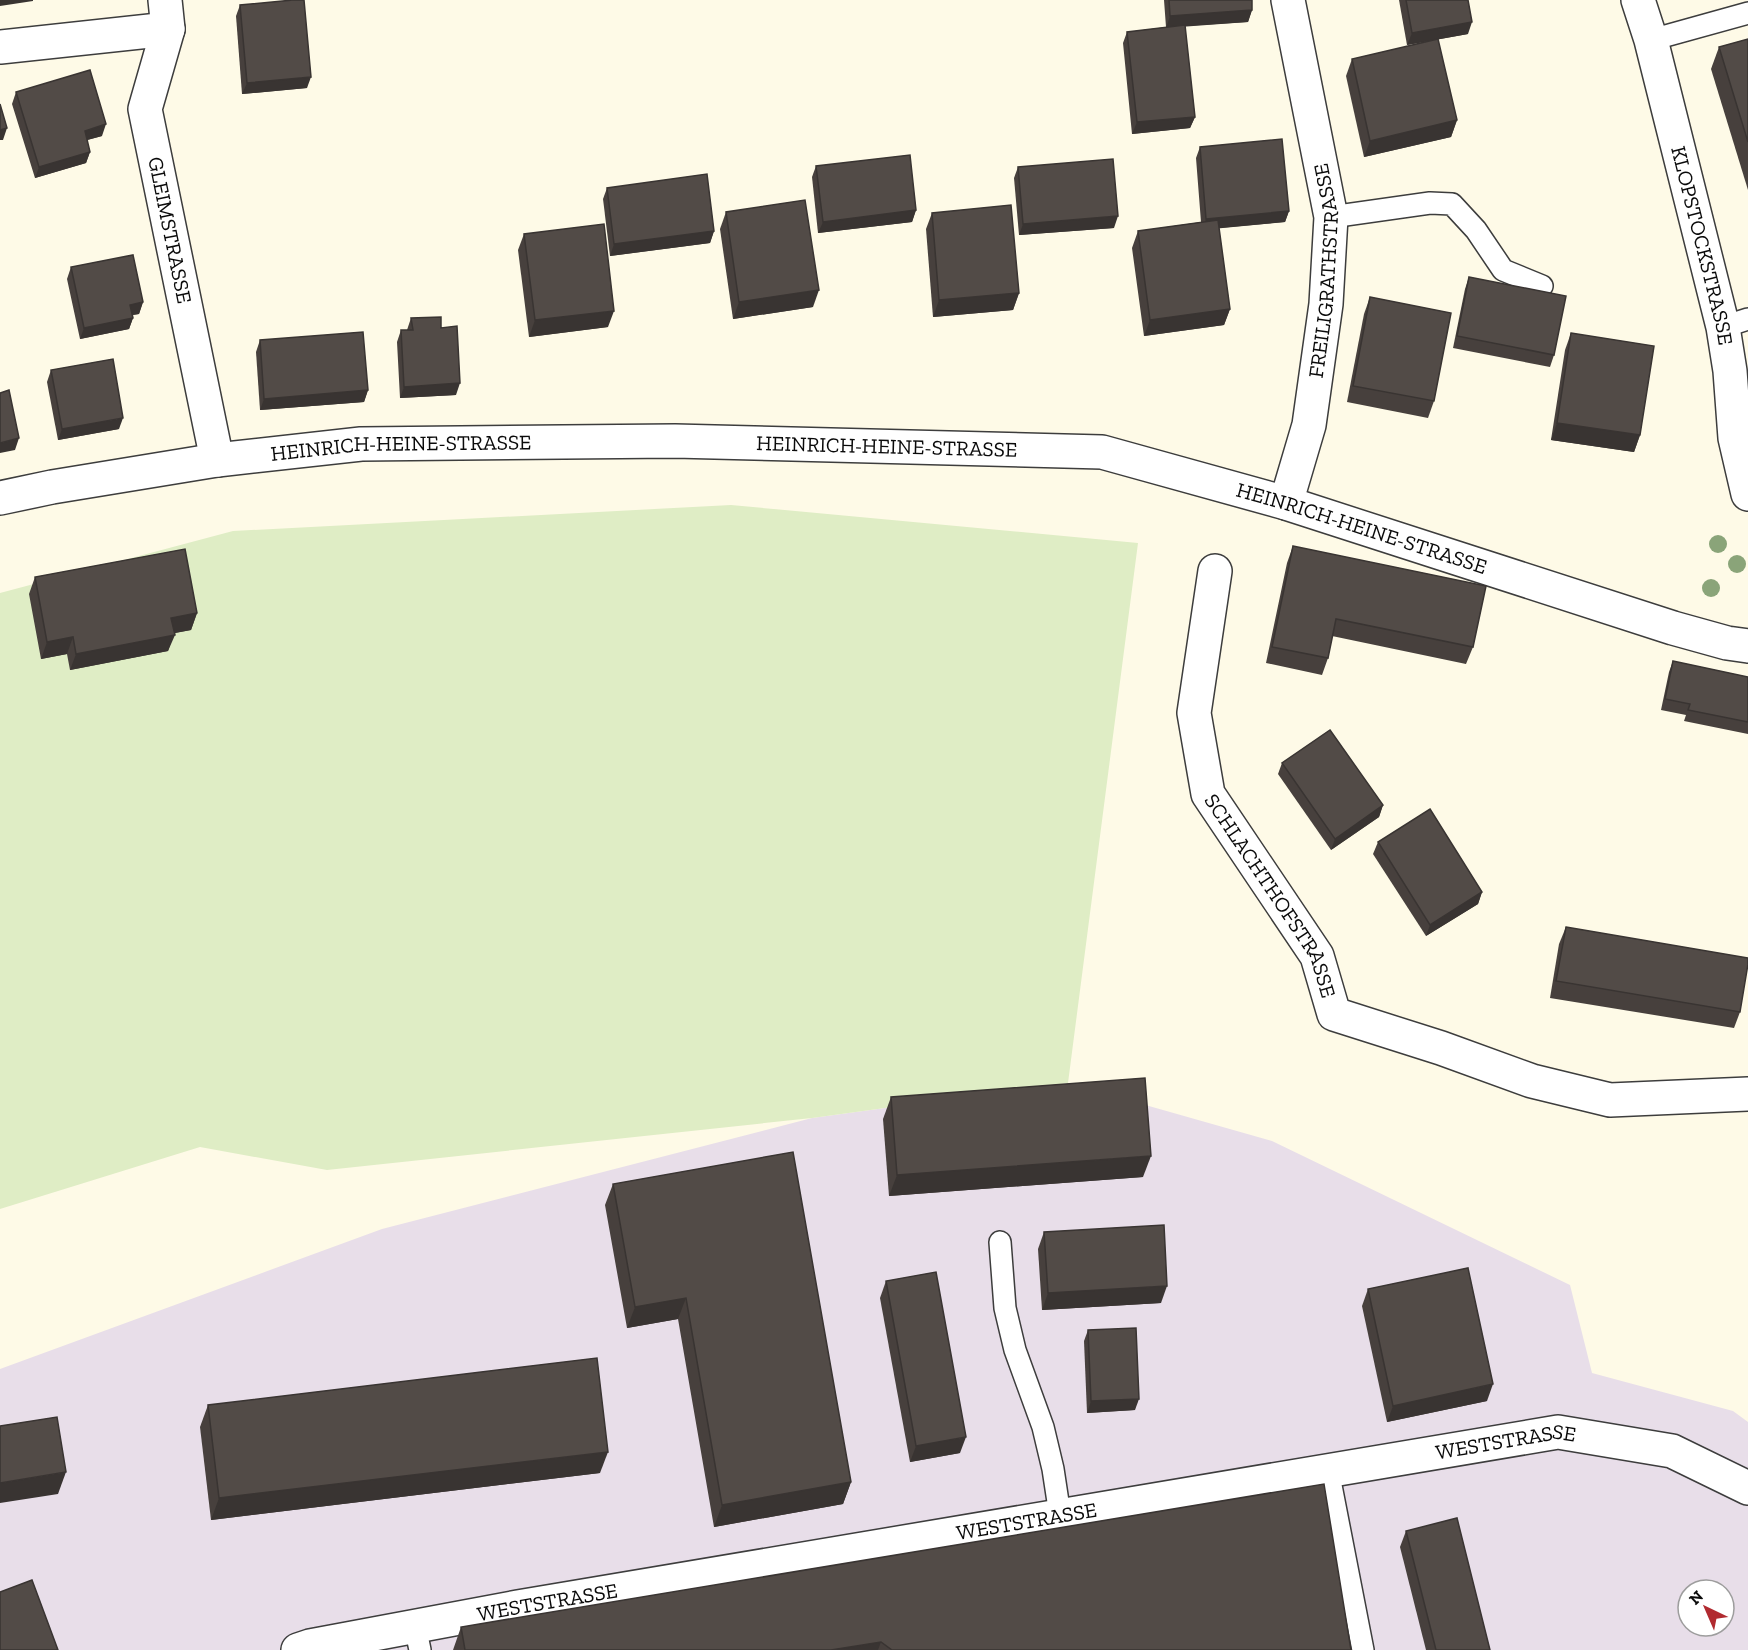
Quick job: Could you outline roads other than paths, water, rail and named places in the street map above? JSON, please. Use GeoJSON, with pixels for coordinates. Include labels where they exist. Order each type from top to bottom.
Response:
{"type":"FeatureCollection","features":[{"type":"Feature","properties":{"kind":"street","name":"FREILIGRATHSTRASSE"},"geometry":{"type":"LineString","coordinates":[[1286,503],[1310,425],[1326,304],[1331,217],[1288,0]]}},
{"type":"Feature","properties":{"kind":"street","name":"KLOPSTOCKSTRASSE"},"geometry":{"type":"LineString","coordinates":[[1638,0],[1735,323],[1730,371],[1735,438],[1748,494]]}},
{"type":"Feature","properties":{"kind":"street"},"geometry":{"type":"LineString","coordinates":[[0,47],[166,15]]}},
{"type":"Feature","properties":{"kind":"street","name":"GLEIMSTRASSE"},"geometry":{"type":"LineString","coordinates":[[166,15],[145,109],[217,460]]}},
{"type":"Feature","properties":{"kind":"street","name":"HEINRICH-HEINE-STRASSE"},"geometry":{"type":"LineString","coordinates":[[0,498],[217,460],[361,444],[675,441],[1102,452],[1286,503],[1673,628],[1727,643],[1748,646]]}},
{"type":"Feature","properties":{"kind":"street","name":"SCHLACHTHOFSTRASSE"},"geometry":{"type":"LineString","coordinates":[[1215,571],[1194,712],[1208,794],[1317,956],[1334,1014],[1441,1048],[1532,1081],[1610,1100],[1748,1094]]}},
{"type":"Feature","properties":{"kind":"street","name":"WESTSTRASSE"},"geometry":{"type":"LineString","coordinates":[[298,1650],[309,1646],[418,1638],[1060,1515],[1558,1432],[1672,1451],[1748,1488]]}},
{"type":"Feature","properties":{"kind":"lane"},"geometry":{"type":"LineString","coordinates":[[1651,40],[1748,13]]}},
{"type":"Feature","properties":{"kind":"lane"},"geometry":{"type":"LineString","coordinates":[[1331,217],[1430,203],[1452,204],[1476,230],[1503,270],[1542,286]]}},
{"type":"Feature","properties":{"kind":"lane"},"geometry":{"type":"LineString","coordinates":[[1000,1242],[1005,1308],[1015,1350],[1042,1426],[1053,1469],[1060,1515]]}},
{"type":"Feature","properties":{"kind":"lane"},"geometry":{"type":"LineString","coordinates":[[1328,1470],[1363,1650]]}}]}
